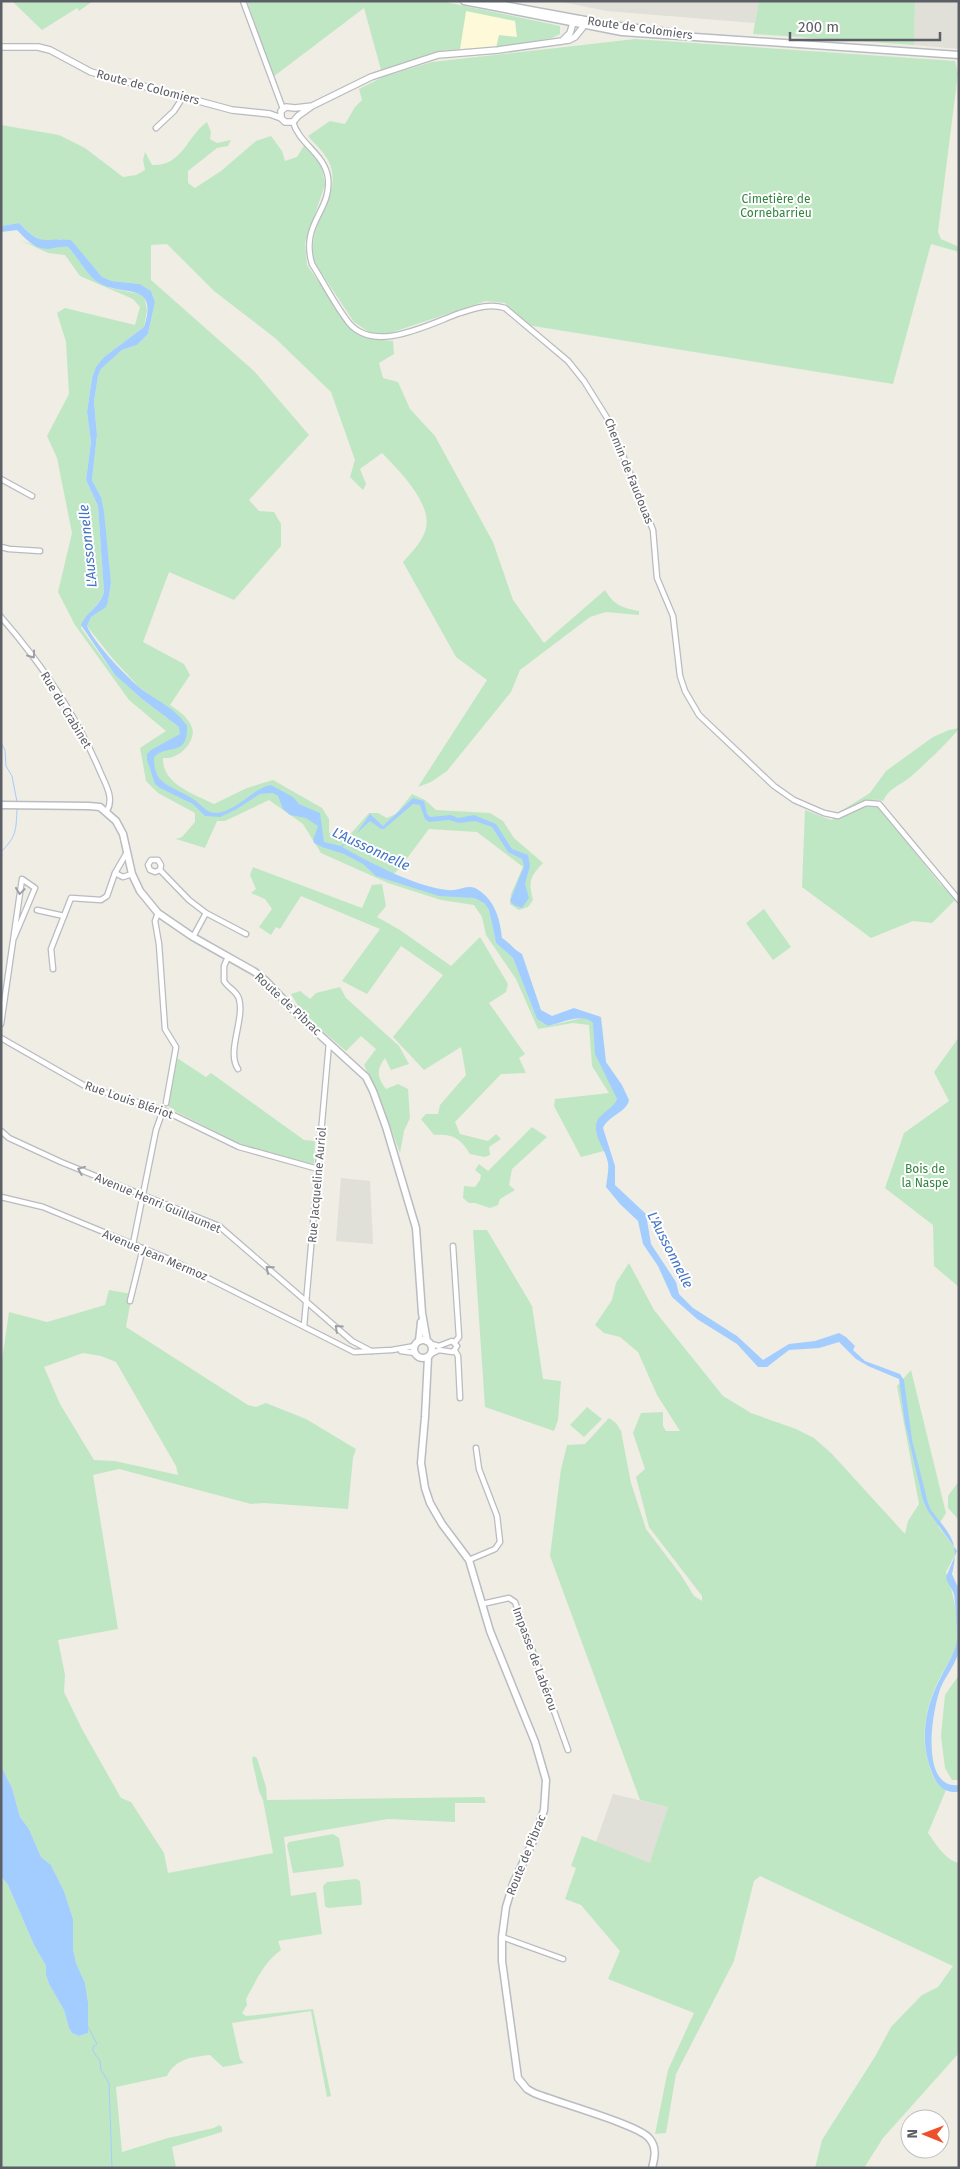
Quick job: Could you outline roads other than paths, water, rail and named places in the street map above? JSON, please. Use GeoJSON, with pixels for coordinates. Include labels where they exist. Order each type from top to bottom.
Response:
{"type":"FeatureCollection","features":[{"type":"Feature","properties":{"kind":"main road"},"geometry":{"type":"LineString","coordinates":[[464,1],[579,23]]}},
{"type":"Feature","properties":{"kind":"main road"},"geometry":{"type":"LineString","coordinates":[[484,1],[579,23]]}},
{"type":"Feature","properties":{"kind":"main road","name":"Route de Colomiers"},"geometry":{"type":"LineString","coordinates":[[579,23],[645,34],[699,36],[959,55]]}},
{"type":"Feature","properties":{"kind":"main road"},"geometry":{"type":"LineString","coordinates":[[1,805],[89,806],[100,807],[107,811]]}},
{"type":"Feature","properties":{"kind":"main road","name":"Route de Pibrac"},"geometry":{"type":"LineString","coordinates":[[107,811],[116,821],[123,834],[126,854],[140,891],[158,913],[255,972],[299,1016],[366,1077],[373,1090],[386,1127],[416,1228],[422,1314],[429,1342],[430,1355],[425,1388]]}},
{"type":"Feature","properties":{"kind":"main road","name":"Route de Pibrac"},"geometry":{"type":"LineString","coordinates":[[422,1314],[417,1349],[425,1388],[426,1417],[421,1463],[425,1488],[442,1524],[469,1560],[490,1631],[535,1742],[546,1780],[544,1810],[535,1837],[513,1884],[506,1908],[502,1937],[503,1974],[516,2070],[522,2084],[534,2093],[629,2126],[646,2134],[654,2149],[652,2168]]}},
{"type":"Feature","properties":{"kind":"main road"},"geometry":{"type":"LineString","coordinates":[[417,1349],[429,1342]]}},
{"type":"Feature","properties":{"kind":"main road"},"geometry":{"type":"LineString","coordinates":[[417,1349],[430,1355]]}},
{"type":"Feature","properties":{"kind":"street"},"geometry":{"type":"LineString","coordinates":[[243,1],[268,72],[280,98],[285,122],[293,122]]}},
{"type":"Feature","properties":{"kind":"street","name":"Route de Colomiers"},"geometry":{"type":"LineString","coordinates":[[562,41],[579,23]]}},
{"type":"Feature","properties":{"kind":"street","name":"Route de Colomiers"},"geometry":{"type":"LineString","coordinates":[[293,122],[312,106],[357,83],[418,60],[438,55],[498,50],[562,41],[575,37],[579,23]]}},
{"type":"Feature","properties":{"kind":"street","name":"Route de Colomiers"},"geometry":{"type":"LineString","coordinates":[[1,47],[38,46],[50,50],[91,72],[232,110],[270,114],[283,111]]}},
{"type":"Feature","properties":{"kind":"street"},"geometry":{"type":"LineString","coordinates":[[156,128],[174,111],[183,97]]}},
{"type":"Feature","properties":{"kind":"street","name":"Route de Colomiers"},"geometry":{"type":"LineString","coordinates":[[295,108],[312,106]]}},
{"type":"Feature","properties":{"kind":"street"},"geometry":{"type":"LineString","coordinates":[[283,111],[295,108],[298,116]]}},
{"type":"Feature","properties":{"kind":"street","name":"Chemin de Faudouas"},"geometry":{"type":"LineString","coordinates":[[293,122],[296,130],[321,159],[328,178],[328,190],[311,229],[308,241],[312,264],[349,323],[365,334],[386,338],[478,308],[497,306],[505,308],[568,361],[584,381],[609,421],[653,530],[657,578],[673,616],[680,676],[685,691],[699,715],[774,786],[794,800],[824,813],[838,816],[866,803],[879,804],[959,900]]}},
{"type":"Feature","properties":{"kind":"street"},"geometry":{"type":"LineString","coordinates":[[1,480],[32,496]]}},
{"type":"Feature","properties":{"kind":"street"},"geometry":{"type":"LineString","coordinates":[[1,547],[8,550],[40,551]]}},
{"type":"Feature","properties":{"kind":"street","name":"Rue du Crabinet"},"geometry":{"type":"LineString","coordinates":[[1,618],[44,672],[85,737],[110,797],[111,805],[107,811]]}},
{"type":"Feature","properties":{"kind":"street"},"geometry":{"type":"LineString","coordinates":[[53,969],[52,949],[71,898],[100,900],[107,896],[115,873],[126,854]]}},
{"type":"Feature","properties":{"kind":"street"},"geometry":{"type":"LineString","coordinates":[[160,870],[189,900],[206,913],[246,934]]}},
{"type":"Feature","properties":{"kind":"street"},"geometry":{"type":"LineString","coordinates":[[115,873],[123,876],[132,874]]}},
{"type":"Feature","properties":{"kind":"street"},"geometry":{"type":"LineString","coordinates":[[1,1024],[22,879],[35,888],[14,938]]}},
{"type":"Feature","properties":{"kind":"street"},"geometry":{"type":"LineString","coordinates":[[37,910],[64,916]]}},
{"type":"Feature","properties":{"kind":"street"},"geometry":{"type":"LineString","coordinates":[[158,913],[155,921],[160,953],[166,1029],[176,1047],[166,1103]]}},
{"type":"Feature","properties":{"kind":"street"},"geometry":{"type":"LineString","coordinates":[[193,936],[206,913]]}},
{"type":"Feature","properties":{"kind":"street"},"geometry":{"type":"LineString","coordinates":[[228,957],[224,966],[224,981],[236,994],[239,1004],[234,1058],[234,1064],[238,1070]]}},
{"type":"Feature","properties":{"kind":"street","name":"Rue Louis Blériot"},"geometry":{"type":"LineString","coordinates":[[1,1038],[85,1086],[163,1110],[239,1147],[318,1169]]}},
{"type":"Feature","properties":{"kind":"street","name":"Rue Jacqueline Auriol"},"geometry":{"type":"LineString","coordinates":[[304,1326],[329,1043]]}},
{"type":"Feature","properties":{"kind":"street"},"geometry":{"type":"LineString","coordinates":[[133,1244],[156,1130],[163,1110]]}},
{"type":"Feature","properties":{"kind":"street","name":"Avenue Henri Guillaumet"},"geometry":{"type":"LineString","coordinates":[[1,1131],[9,1138],[61,1162],[218,1226],[307,1300],[352,1341],[372,1351]]}},
{"type":"Feature","properties":{"kind":"street","name":"Avenue Jean Mermoz"},"geometry":{"type":"LineString","coordinates":[[1,1197],[43,1207],[143,1248],[209,1278],[354,1352],[417,1349]]}},
{"type":"Feature","properties":{"kind":"street"},"geometry":{"type":"LineString","coordinates":[[453,1246],[458,1337],[455,1342],[457,1346],[455,1352],[458,1356],[460,1398]]}},
{"type":"Feature","properties":{"kind":"street"},"geometry":{"type":"LineString","coordinates":[[130,1301],[143,1248]]}},
{"type":"Feature","properties":{"kind":"street"},"geometry":{"type":"LineString","coordinates":[[429,1342],[440,1346],[452,1341],[455,1342]]}},
{"type":"Feature","properties":{"kind":"street"},"geometry":{"type":"LineString","coordinates":[[430,1355],[440,1350],[455,1352]]}},
{"type":"Feature","properties":{"kind":"street"},"geometry":{"type":"LineString","coordinates":[[469,1560],[495,1549],[500,1542],[497,1516],[479,1469],[476,1448]]}},
{"type":"Feature","properties":{"kind":"street","name":"Impasse de Labérou"},"geometry":{"type":"LineString","coordinates":[[482,1604],[509,1598],[515,1602],[568,1750]]}},
{"type":"Feature","properties":{"kind":"street"},"geometry":{"type":"LineString","coordinates":[[502,1937],[563,1959]]}},
{"type":"Feature","properties":{"kind":"water"},"geometry":{"type":"Polygon","coordinates":[[[19,223],[38,239],[71,240],[102,277],[112,281],[140,284],[151,291],[155,302],[148,334],[137,345],[122,350],[101,369],[98,376],[94,402],[97,435],[92,480],[101,497],[104,512],[111,583],[106,607],[91,617],[87,626],[103,650],[126,675],[139,687],[177,714],[187,726],[186,736],[181,746],[159,753],[154,757],[158,777],[167,785],[190,797],[212,813],[230,809],[258,790],[271,785],[293,797],[299,804],[320,813],[324,842],[341,846],[356,834],[342,847],[380,867],[435,888],[452,890],[473,887],[483,893],[496,910],[502,938],[522,954],[541,1010],[552,1016],[574,1008],[601,1017],[606,1062],[622,1085],[629,1100],[625,1108],[609,1120],[603,1128],[615,1166],[615,1185],[646,1214],[651,1244],[676,1282],[679,1294],[693,1308],[737,1336],[763,1360],[789,1344],[815,1341],[839,1333],[855,1346],[853,1350],[865,1361],[900,1374],[904,1380],[912,1440],[928,1503],[952,1539],[954,1547],[928,1511],[923,1500],[905,1423],[899,1379],[856,1359],[839,1342],[819,1348],[789,1350],[767,1367],[758,1367],[737,1344],[697,1319],[672,1297],[658,1266],[643,1244],[638,1221],[606,1187],[608,1163],[597,1136],[596,1126],[599,1118],[617,1099],[595,1054],[593,1023],[583,1018],[577,1018],[548,1026],[537,1019],[513,958],[496,943],[489,910],[484,903],[474,898],[439,896],[376,876],[363,864],[344,854],[314,843],[313,840],[318,826],[306,818],[290,815],[283,809],[278,796],[273,793],[260,794],[220,817],[205,816],[193,804],[155,784],[147,760],[147,754],[180,734],[179,727],[142,699],[115,675],[81,625],[86,616],[99,602],[104,592],[98,506],[86,480],[91,442],[87,412],[92,378],[96,367],[104,357],[144,327],[147,303],[137,293],[99,283],[68,247],[43,249],[31,243],[17,230],[1,232],[1,226],[19,223]]]}},
{"type":"Feature","properties":{"kind":"water"},"geometry":{"type":"Polygon","coordinates":[[[413,798],[424,801],[427,814],[430,817],[451,815],[458,818],[474,815],[496,824],[512,849],[528,855],[530,866],[525,884],[529,898],[522,908],[510,901],[524,866],[522,859],[508,852],[492,827],[475,821],[459,823],[449,820],[429,822],[425,819],[420,805],[413,804],[384,829],[370,821],[356,834],[370,814],[383,826],[413,798]]]}},
{"type":"Feature","properties":{"kind":"water"},"geometry":{"type":"Polygon","coordinates":[[[955,1557],[952,1574],[959,1592],[959,1649],[956,1659],[941,1687],[934,1712],[932,1746],[933,1762],[938,1775],[946,1783],[959,1785],[959,1792],[946,1790],[935,1779],[928,1762],[925,1737],[931,1699],[953,1654],[957,1640],[954,1594],[946,1577],[955,1557]]]}},
{"type":"Feature","properties":{"kind":"water"},"geometry":{"type":"Polygon","coordinates":[[[1,1766],[12,1788],[20,1817],[29,1829],[41,1857],[51,1865],[64,1891],[73,1919],[73,1949],[76,1963],[85,1983],[88,2002],[88,2033],[79,2036],[72,2033],[69,2028],[64,2010],[49,1984],[46,1966],[34,1945],[8,1885],[1,1876],[1,1766]]]}},
{"type":"Feature","properties":{"kind":"waterway"},"geometry":{"type":"LineString","coordinates":[[1,743],[5,750],[6,766],[12,776],[17,802]]}},
{"type":"Feature","properties":{"kind":"waterway"},"geometry":{"type":"LineString","coordinates":[[1,852],[15,832],[17,808]]}},
{"type":"Feature","properties":{"kind":"waterway"},"geometry":{"type":"LineString","coordinates":[[88,2027],[97,2044],[93,2047],[93,2051],[100,2061],[101,2070],[109,2083],[112,2168]]}},
{"type":"Feature","properties":{"kind":"park label","name":"Cimetière de Cornebarrieu"},"geometry":{"type":"Point","coordinates":[776,206]}},
{"type":"Feature","properties":{"kind":"park label","name":"Bois de la Naspe"},"geometry":{"type":"Point","coordinates":[925,1176]}},
{"type":"Feature","properties":{"kind":"water label","name":"L'Aussonnelle"},"geometry":{"type":"Point","coordinates":[88,546]}},
{"type":"Feature","properties":{"kind":"water label","name":"L'Aussonnelle"},"geometry":{"type":"Point","coordinates":[371,849]}},
{"type":"Feature","properties":{"kind":"water label","name":"L'Aussonnelle"},"geometry":{"type":"Point","coordinates":[670,1250]}}]}
